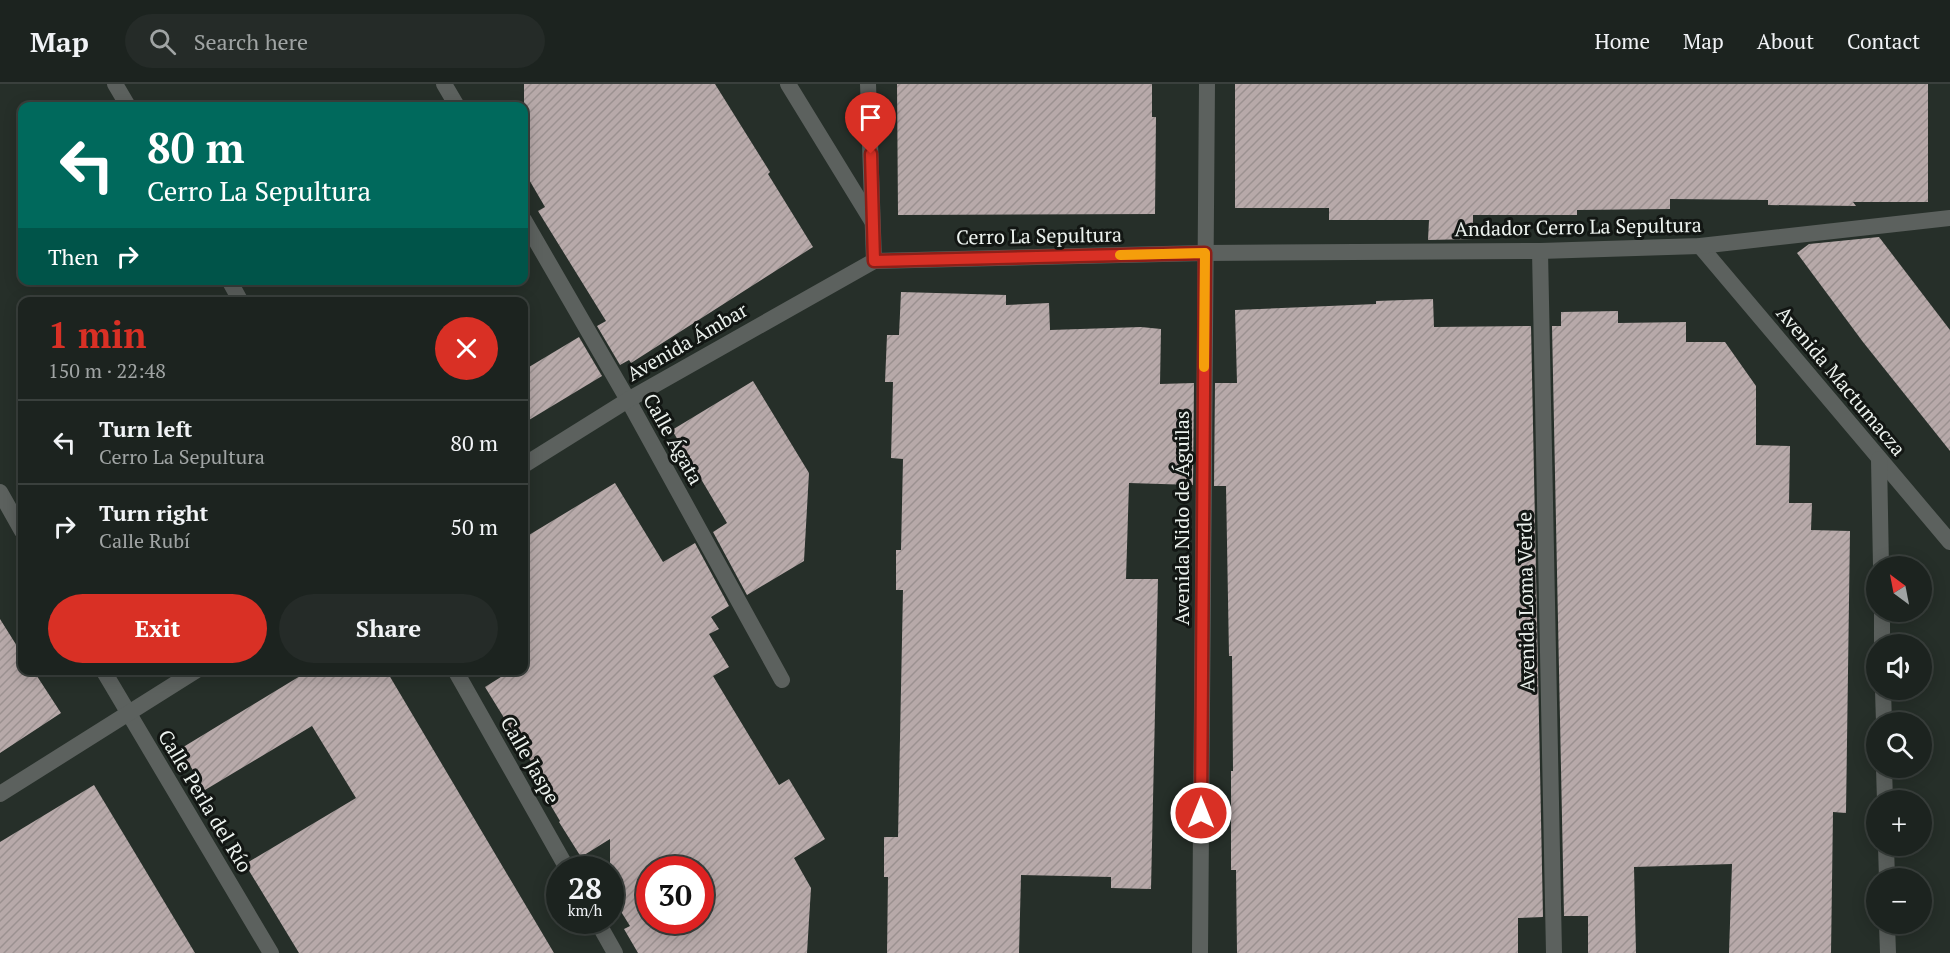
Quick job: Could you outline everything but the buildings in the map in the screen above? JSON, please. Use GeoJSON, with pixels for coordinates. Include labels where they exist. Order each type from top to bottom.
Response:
{"type":"FeatureCollection","features":[{"type":"Feature","properties":{"kind":"street"},"geometry":{"type":"LineString","coordinates":[[115,84],[126,102]]}},
{"type":"Feature","properties":{"kind":"street"},"geometry":{"type":"LineString","coordinates":[[444,84],[455,102]]}},
{"type":"Feature","properties":{"kind":"street"},"geometry":{"type":"LineString","coordinates":[[788,84],[873,224]]}},
{"type":"Feature","properties":{"kind":"street"},"geometry":{"type":"LineString","coordinates":[[868,84],[874,261]]}},
{"type":"Feature","properties":{"kind":"street","name":"Avenida Nido de Águilas"},"geometry":{"type":"LineString","coordinates":[[1200,953],[1207,84]]}},
{"type":"Feature","properties":{"kind":"street","name":"Andador Cerro La Sepultura"},"geometry":{"type":"LineString","coordinates":[[1205,253],[1540,251],[1700,246],[1950,218]]}},
{"type":"Feature","properties":{"kind":"street","name":"Calle Ágata"},"geometry":{"type":"LineString","coordinates":[[528,227],[628,400],[782,680]]}},
{"type":"Feature","properties":{"kind":"street","name":"Avenida Mactumacza"},"geometry":{"type":"LineString","coordinates":[[1700,246],[1950,542]]}},
{"type":"Feature","properties":{"kind":"street","name":"Avenida Loma Verde"},"geometry":{"type":"LineString","coordinates":[[1540,251],[1554,953]]}},
{"type":"Feature","properties":{"kind":"street","name":"Cerro La Sepultura"},"geometry":{"type":"LineString","coordinates":[[874,261],[1205,253]]}},
{"type":"Feature","properties":{"kind":"street","name":"Avenida Ámbar"},"geometry":{"type":"LineString","coordinates":[[528,462],[628,400],[874,261]]}},
{"type":"Feature","properties":{"kind":"street"},"geometry":{"type":"LineString","coordinates":[[1879,459],[1881,556]]}},
{"type":"Feature","properties":{"kind":"street"},"geometry":{"type":"LineString","coordinates":[[0,492],[18,524]]}},
{"type":"Feature","properties":{"kind":"street","name":"Calle Perla del Río"},"geometry":{"type":"LineString","coordinates":[[106,675],[271,953]]}},
{"type":"Feature","properties":{"kind":"street"},"geometry":{"type":"LineString","coordinates":[[0,794],[189,675]]}},
{"type":"Feature","properties":{"kind":"street","name":"Calle Jaspe"},"geometry":{"type":"LineString","coordinates":[[457,675],[560,856]]}},
{"type":"Feature","properties":{"kind":"street"},"geometry":{"type":"LineString","coordinates":[[604,934],[615,953]]}},
{"type":"Feature","properties":{"kind":"street"},"geometry":{"type":"LineString","coordinates":[[1887,934],[1888,953]]}},
{"type":"Feature","properties":{"kind":"slow traffic"},"geometry":{"type":"LineString","coordinates":[[1120,255],[1205,253],[1204,367]]}},
{"type":"Feature","properties":{"kind":"route"},"geometry":{"type":"LineString","coordinates":[[871,154],[874,261],[1205,253],[1201,813]]}}]}
